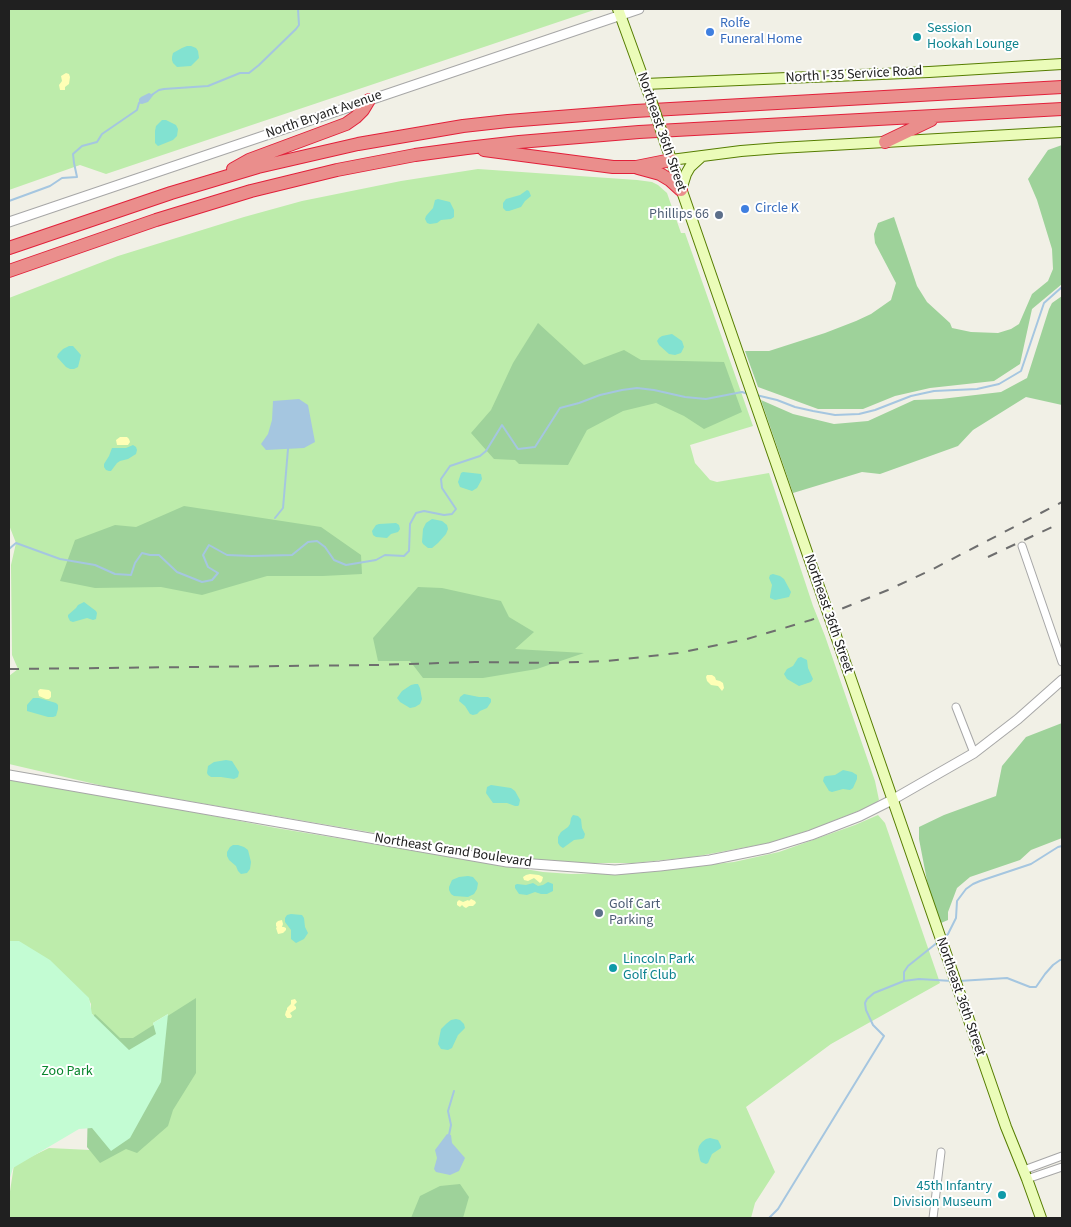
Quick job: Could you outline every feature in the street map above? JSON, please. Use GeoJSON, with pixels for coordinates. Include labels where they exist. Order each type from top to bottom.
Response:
{"type":"FeatureCollection","features":[{"type":"Feature","properties":{"kind":"highway"},"geometry":{"type":"LineString","coordinates":[[9,248],[211,181],[293,158],[416,133],[508,120],[1062,87]]}},
{"type":"Feature","properties":{"kind":"highway"},"geometry":{"type":"LineString","coordinates":[[211,181],[249,160],[346,124],[363,110],[369,100]]}},
{"type":"Feature","properties":{"kind":"highway"},"geometry":{"type":"LineString","coordinates":[[9,271],[156,220],[251,191],[364,164],[467,148],[639,132],[1062,109]]}},
{"type":"Feature","properties":{"kind":"highway"},"geometry":{"type":"LineString","coordinates":[[886,142],[938,116]]}},
{"type":"Feature","properties":{"kind":"highway"},"geometry":{"type":"LineString","coordinates":[[467,148],[613,167],[636,167],[671,160]]}},
{"type":"Feature","properties":{"kind":"highway"},"geometry":{"type":"LineString","coordinates":[[636,167],[660,174],[681,190]]}},
{"type":"Feature","properties":{"kind":"main road","name":"Northeast 36th Street"},"geometry":{"type":"LineString","coordinates":[[619,12],[1006,1127],[1026,1174],[1040,1218]]}},
{"type":"Feature","properties":{"kind":"main road","name":"North I-35 Service Road"},"geometry":{"type":"LineString","coordinates":[[645,84],[929,72],[1062,64]]}},
{"type":"Feature","properties":{"kind":"main road"},"geometry":{"type":"LineString","coordinates":[[671,160],[750,150],[1062,132]]}},
{"type":"Feature","properties":{"kind":"main road"},"geometry":{"type":"LineString","coordinates":[[681,190],[690,167],[702,156]]}},
{"type":"Feature","properties":{"kind":"street","name":"North Bryant Avenue"},"geometry":{"type":"LineString","coordinates":[[9,222],[369,100],[619,12],[639,9]]}},
{"type":"Feature","properties":{"kind":"street"},"geometry":{"type":"LineString","coordinates":[[1022,546],[1062,662]]}},
{"type":"Feature","properties":{"kind":"street","name":"Northeast Grand Boulevard"},"geometry":{"type":"LineString","coordinates":[[9,775],[507,862],[615,870],[710,860],[769,848],[811,835],[860,816],[974,753],[1018,719],[1062,681]]}},
{"type":"Feature","properties":{"kind":"street"},"geometry":{"type":"LineString","coordinates":[[956,707],[974,753]]}},
{"type":"Feature","properties":{"kind":"street"},"geometry":{"type":"LineString","coordinates":[[933,1218],[941,1152]]}},
{"type":"Feature","properties":{"kind":"street"},"geometry":{"type":"LineString","coordinates":[[1026,1174],[1062,1156]]}},
{"type":"Feature","properties":{"kind":"street"},"geometry":{"type":"LineString","coordinates":[[1026,1174],[1062,1167]]}},
{"type":"Feature","properties":{"kind":"shaded area"},"geometry":{"type":"Polygon","coordinates":[[[9,9],[597,9],[106,174],[80,165],[9,190],[9,9]]]}},
{"type":"Feature","properties":{"kind":"shaded area"},"geometry":{"type":"Polygon","coordinates":[[[187,46],[196,48],[199,58],[191,66],[177,67],[172,60],[173,53],[187,46]]]}},
{"type":"Feature","properties":{"kind":"shaded area"},"geometry":{"type":"Polygon","coordinates":[[[149,93],[155,93],[148,102],[139,103],[141,97],[149,93]]]}},
{"type":"Feature","properties":{"kind":"shaded area"},"geometry":{"type":"Polygon","coordinates":[[[162,120],[176,125],[178,129],[177,136],[173,140],[158,146],[155,143],[155,131],[156,126],[162,120]]]}},
{"type":"Feature","properties":{"kind":"shaded area"},"geometry":{"type":"Polygon","coordinates":[[[1062,145],[1062,284],[1032,309],[1020,364],[994,381],[930,388],[895,396],[863,409],[818,409],[758,387],[745,351],[769,351],[825,333],[871,314],[891,300],[896,283],[875,243],[874,234],[878,223],[894,217],[917,286],[927,302],[950,323],[952,328],[971,332],[998,333],[1019,324],[1032,294],[1048,281],[1053,269],[1052,249],[1037,200],[1028,179],[1048,150],[1062,145]]]}},
{"type":"Feature","properties":{"kind":"shaded area"},"geometry":{"type":"Polygon","coordinates":[[[478,169],[637,180],[652,182],[667,193],[681,233],[685,233],[753,426],[690,445],[695,463],[710,480],[717,482],[769,473],[813,606],[875,781],[879,800],[871,806],[813,829],[769,843],[693,857],[634,863],[571,863],[542,861],[112,788],[9,764],[9,676],[18,669],[12,655],[11,565],[16,543],[9,525],[9,298],[118,256],[302,201],[401,181],[478,169]]]}},
{"type":"Feature","properties":{"kind":"shaded area"},"geometry":{"type":"Polygon","coordinates":[[[527,190],[531,196],[521,207],[509,211],[503,208],[503,203],[506,199],[520,195],[527,190]]]}},
{"type":"Feature","properties":{"kind":"shaded area"},"geometry":{"type":"Polygon","coordinates":[[[435,200],[450,202],[454,210],[454,217],[437,223],[427,223],[426,216],[433,208],[435,200]]]}},
{"type":"Feature","properties":{"kind":"shaded area"},"geometry":{"type":"Polygon","coordinates":[[[1062,296],[1062,405],[1026,397],[973,430],[958,446],[880,474],[862,472],[793,493],[761,400],[793,414],[834,424],[868,421],[914,400],[1001,392],[1027,378],[1049,309],[1052,303],[1062,296]]]}},
{"type":"Feature","properties":{"kind":"shaded area"},"geometry":{"type":"Polygon","coordinates":[[[538,323],[584,365],[624,350],[641,360],[724,362],[742,412],[704,429],[684,416],[656,403],[623,411],[587,430],[568,465],[519,464],[515,460],[494,459],[471,433],[491,410],[513,363],[538,323]]]}},
{"type":"Feature","properties":{"kind":"shaded area"},"geometry":{"type":"Polygon","coordinates":[[[672,334],[682,341],[684,347],[681,353],[675,355],[669,354],[657,341],[662,336],[672,334]]]}},
{"type":"Feature","properties":{"kind":"shaded area"},"geometry":{"type":"Polygon","coordinates":[[[73,346],[81,355],[78,367],[74,369],[66,367],[57,357],[63,349],[73,346]]]}},
{"type":"Feature","properties":{"kind":"shaded area"},"geometry":{"type":"Polygon","coordinates":[[[299,399],[308,405],[315,442],[304,448],[266,450],[261,444],[268,434],[272,420],[273,401],[299,399]]]}},
{"type":"Feature","properties":{"kind":"shaded area"},"geometry":{"type":"Polygon","coordinates":[[[133,445],[137,450],[136,454],[117,463],[111,471],[106,470],[104,464],[112,448],[126,448],[133,445]]]}},
{"type":"Feature","properties":{"kind":"shaded area"},"geometry":{"type":"Polygon","coordinates":[[[463,472],[481,474],[482,479],[477,488],[472,491],[460,487],[458,482],[463,472]]]}},
{"type":"Feature","properties":{"kind":"shaded area"},"geometry":{"type":"Polygon","coordinates":[[[184,506],[321,527],[361,555],[362,574],[267,576],[202,595],[161,587],[95,588],[60,581],[75,540],[115,525],[136,527],[184,506]]]}},
{"type":"Feature","properties":{"kind":"shaded area"},"geometry":{"type":"Polygon","coordinates":[[[432,519],[442,521],[447,525],[448,529],[438,543],[432,548],[428,548],[422,542],[423,529],[426,523],[432,519]]]}},
{"type":"Feature","properties":{"kind":"shaded area"},"geometry":{"type":"Polygon","coordinates":[[[396,523],[400,529],[387,538],[373,535],[372,531],[376,525],[396,523]]]}},
{"type":"Feature","properties":{"kind":"shaded area"},"geometry":{"type":"Polygon","coordinates":[[[773,574],[784,579],[791,592],[789,597],[775,600],[770,598],[772,585],[769,578],[773,574]]]}},
{"type":"Feature","properties":{"kind":"shaded area"},"geometry":{"type":"Polygon","coordinates":[[[418,587],[442,588],[501,601],[509,617],[534,632],[515,649],[584,653],[537,669],[483,678],[423,678],[410,661],[378,661],[373,638],[418,587]]]}},
{"type":"Feature","properties":{"kind":"shaded area"},"geometry":{"type":"Polygon","coordinates":[[[84,602],[96,611],[96,619],[87,618],[73,622],[70,621],[68,615],[84,602]]]}},
{"type":"Feature","properties":{"kind":"shaded area"},"geometry":{"type":"Polygon","coordinates":[[[801,657],[807,660],[813,679],[811,682],[799,686],[787,679],[784,674],[801,657]]]}},
{"type":"Feature","properties":{"kind":"shaded area"},"geometry":{"type":"Polygon","coordinates":[[[418,684],[420,688],[422,699],[420,704],[410,708],[397,698],[402,691],[418,684]]]}},
{"type":"Feature","properties":{"kind":"shaded area"},"geometry":{"type":"Polygon","coordinates":[[[464,694],[488,697],[491,699],[491,702],[487,708],[473,715],[459,701],[460,697],[464,694]]]}},
{"type":"Feature","properties":{"kind":"shaded area"},"geometry":{"type":"Polygon","coordinates":[[[33,698],[56,703],[58,709],[56,716],[48,717],[27,711],[27,705],[33,698]]]}},
{"type":"Feature","properties":{"kind":"shaded area"},"geometry":{"type":"Polygon","coordinates":[[[1062,723],[1062,838],[1031,850],[1020,860],[970,877],[957,888],[948,912],[948,920],[941,923],[928,886],[919,839],[919,827],[944,815],[996,796],[1002,766],[1026,737],[1062,723]]]}},
{"type":"Feature","properties":{"kind":"shaded area"},"geometry":{"type":"Polygon","coordinates":[[[232,761],[239,772],[238,777],[234,779],[211,777],[208,775],[208,766],[214,762],[232,761]]]}},
{"type":"Feature","properties":{"kind":"shaded area"},"geometry":{"type":"Polygon","coordinates":[[[843,770],[857,775],[853,788],[850,790],[829,791],[823,781],[824,777],[835,775],[843,770]]]}},
{"type":"Feature","properties":{"kind":"shaded area"},"geometry":{"type":"Polygon","coordinates":[[[9,780],[151,804],[276,828],[543,872],[571,874],[632,873],[734,862],[779,852],[878,815],[885,823],[940,983],[831,1044],[746,1107],[775,1172],[755,1203],[751,1218],[9,1218],[9,1198],[14,1165],[49,1148],[111,1151],[168,1014],[153,1023],[156,1034],[129,1051],[91,1015],[89,1000],[9,942],[9,780]]]}},
{"type":"Feature","properties":{"kind":"shaded area"},"geometry":{"type":"Polygon","coordinates":[[[491,785],[511,788],[520,800],[519,805],[493,803],[486,793],[487,787],[491,785]]]}},
{"type":"Feature","properties":{"kind":"shaded area"},"geometry":{"type":"Polygon","coordinates":[[[573,815],[581,819],[585,834],[584,838],[574,840],[563,848],[558,843],[558,837],[568,827],[573,815]]]}},
{"type":"Feature","properties":{"kind":"shaded area"},"geometry":{"type":"Polygon","coordinates":[[[233,845],[244,847],[248,850],[251,862],[247,873],[241,874],[227,856],[227,852],[233,845]]]}},
{"type":"Feature","properties":{"kind":"shaded area"},"geometry":{"type":"Polygon","coordinates":[[[468,876],[473,877],[478,883],[474,894],[468,897],[451,894],[449,887],[452,880],[468,876]]]}},
{"type":"Feature","properties":{"kind":"shaded area"},"geometry":{"type":"Polygon","coordinates":[[[548,882],[553,884],[553,891],[547,894],[535,892],[527,895],[519,894],[515,888],[517,884],[526,885],[533,883],[538,886],[548,882]]]}},
{"type":"Feature","properties":{"kind":"shaded area"},"geometry":{"type":"Polygon","coordinates":[[[287,915],[302,915],[308,933],[304,939],[296,943],[291,939],[291,930],[285,922],[287,915]]]}},
{"type":"Feature","properties":{"kind":"shaded area"},"geometry":{"type":"Polygon","coordinates":[[[196,998],[196,1073],[173,1110],[168,1126],[137,1153],[126,1149],[100,1163],[87,1147],[90,1020],[95,1014],[120,1038],[133,1038],[196,998]]]}},
{"type":"Feature","properties":{"kind":"shaded area"},"geometry":{"type":"Polygon","coordinates":[[[456,1019],[464,1024],[465,1028],[458,1035],[452,1048],[448,1050],[441,1049],[438,1044],[441,1029],[451,1020],[456,1019]]]}},
{"type":"Feature","properties":{"kind":"shaded area"},"geometry":{"type":"Polygon","coordinates":[[[447,1134],[451,1135],[452,1143],[465,1158],[459,1171],[450,1175],[436,1172],[434,1169],[437,1158],[435,1150],[447,1134]]]}},
{"type":"Feature","properties":{"kind":"shaded area"},"geometry":{"type":"Polygon","coordinates":[[[710,1138],[718,1140],[721,1148],[712,1154],[706,1164],[701,1162],[698,1150],[702,1142],[710,1138]]]}},
{"type":"Feature","properties":{"kind":"shaded area"},"geometry":{"type":"Polygon","coordinates":[[[460,1184],[469,1197],[463,1218],[411,1218],[420,1196],[440,1186],[460,1184]]]}},
{"type":"Feature","properties":{"kind":"sand"},"geometry":{"type":"Polygon","coordinates":[[[66,73],[70,77],[69,84],[65,87],[65,90],[60,90],[61,76],[66,73]]]}},
{"type":"Feature","properties":{"kind":"sand"},"geometry":{"type":"Polygon","coordinates":[[[120,437],[127,437],[129,439],[128,445],[117,445],[116,440],[120,437]]]}},
{"type":"Feature","properties":{"kind":"sand"},"geometry":{"type":"Polygon","coordinates":[[[707,675],[712,675],[716,680],[723,683],[724,688],[722,691],[718,686],[711,685],[707,681],[707,675]]]}},
{"type":"Feature","properties":{"kind":"sand"},"geometry":{"type":"Polygon","coordinates":[[[40,689],[49,690],[51,697],[46,699],[39,696],[38,691],[40,689]]]}},
{"type":"Feature","properties":{"kind":"sand"},"geometry":{"type":"Polygon","coordinates":[[[530,874],[543,877],[542,881],[540,883],[534,878],[528,881],[524,880],[523,877],[530,874]]]}},
{"type":"Feature","properties":{"kind":"sand"},"geometry":{"type":"Polygon","coordinates":[[[471,899],[476,903],[473,906],[466,908],[462,905],[460,907],[457,905],[459,900],[463,902],[471,899]]]}},
{"type":"Feature","properties":{"kind":"sand"},"geometry":{"type":"Polygon","coordinates":[[[282,920],[282,927],[286,928],[286,930],[278,934],[276,923],[282,920]]]}},
{"type":"Feature","properties":{"kind":"sand"},"geometry":{"type":"Polygon","coordinates":[[[295,999],[297,1002],[294,1005],[296,1009],[290,1013],[291,1018],[287,1018],[285,1015],[287,1008],[291,1004],[291,1000],[295,999]]]}},
{"type":"Feature","properties":{"kind":"green space","name":"Zoo Park"},"geometry":{"type":"Polygon","coordinates":[[[9,941],[19,941],[50,960],[89,998],[92,1014],[129,1050],[156,1034],[153,1023],[168,1014],[161,1082],[130,1138],[111,1151],[92,1128],[79,1129],[13,1168],[9,1181],[9,941]]]}},
{"type":"Feature","properties":{"kind":"waterway"},"geometry":{"type":"LineString","coordinates":[[153,94],[164,89],[208,86],[240,73],[249,73],[296,29],[299,25],[298,9]]}},
{"type":"Feature","properties":{"kind":"waterway"},"geometry":{"type":"LineString","coordinates":[[9,201],[50,186],[62,178],[77,177],[73,154],[82,146],[97,142],[102,134],[137,110],[141,102]]}},
{"type":"Feature","properties":{"kind":"waterway"},"geometry":{"type":"LineString","coordinates":[[756,395],[813,411],[835,415],[859,414],[911,396],[934,391],[977,389],[999,384],[1021,371],[1044,303],[1062,287]]}},
{"type":"Feature","properties":{"kind":"waterway"},"geometry":{"type":"LineString","coordinates":[[9,549],[16,543],[60,559],[95,565],[115,574],[131,575],[135,563],[142,553],[159,555],[177,572],[202,582],[212,580],[218,573],[208,567],[203,555],[209,545],[227,555],[292,555],[308,542],[317,541],[325,547],[334,560],[346,565],[376,560],[385,555],[404,556],[409,551],[410,524],[416,513],[424,511],[444,515],[452,514],[456,509],[442,488],[441,479],[450,466],[480,456],[486,451],[502,425],[518,449],[535,447],[560,408],[600,395],[637,388],[706,399],[742,392],[748,394]]}},
{"type":"Feature","properties":{"kind":"waterway"},"geometry":{"type":"LineString","coordinates":[[275,518],[283,508],[288,449]]}},
{"type":"Feature","properties":{"kind":"waterway"},"geometry":{"type":"LineString","coordinates":[[944,938],[956,918],[957,901],[966,889],[980,881],[1031,864],[1062,846]]}},
{"type":"Feature","properties":{"kind":"waterway"},"geometry":{"type":"LineString","coordinates":[[904,981],[904,972],[908,966],[938,942]]}},
{"type":"Feature","properties":{"kind":"waterway"},"geometry":{"type":"LineString","coordinates":[[959,981],[1007,978],[1030,987],[1036,987],[1053,965],[1062,960]]}},
{"type":"Feature","properties":{"kind":"waterway"},"geometry":{"type":"LineString","coordinates":[[769,1218],[778,1209],[884,1036],[873,1025],[866,1010],[865,1003],[867,999],[874,993],[904,981],[919,979],[952,981]]}},
{"type":"Feature","properties":{"kind":"waterway"},"geometry":{"type":"LineString","coordinates":[[449,1135],[451,1125],[448,1111],[454,1091]]}},
{"type":"Feature","properties":{"kind":"railway"},"geometry":{"type":"LineString","coordinates":[[9,669],[475,662],[550,663],[607,661],[678,653],[747,639],[841,609],[931,570],[1062,502]]}},
{"type":"Feature","properties":{"kind":"railway"},"geometry":{"type":"LineString","coordinates":[[988,557],[1052,527]]}},
{"type":"Feature","properties":{"kind":"place","name":"Rolfe Funeral Home"},"geometry":{"type":"Point","coordinates":[710,32]}},
{"type":"Feature","properties":{"kind":"place","name":"Session Hookah Lounge"},"geometry":{"type":"Point","coordinates":[917,37]}},
{"type":"Feature","properties":{"kind":"place","name":"Circle K"},"geometry":{"type":"Point","coordinates":[745,209]}},
{"type":"Feature","properties":{"kind":"place","name":"Phillips 66"},"geometry":{"type":"Point","coordinates":[719,215]}},
{"type":"Feature","properties":{"kind":"place","name":"Golf Cart Parking"},"geometry":{"type":"Point","coordinates":[599,913]}},
{"type":"Feature","properties":{"kind":"place","name":"Lincoln Park Golf Club"},"geometry":{"type":"Point","coordinates":[613,968]}},
{"type":"Feature","properties":{"kind":"place","name":"45th Infantry Division Museum"},"geometry":{"type":"Point","coordinates":[1002,1195]}}]}
